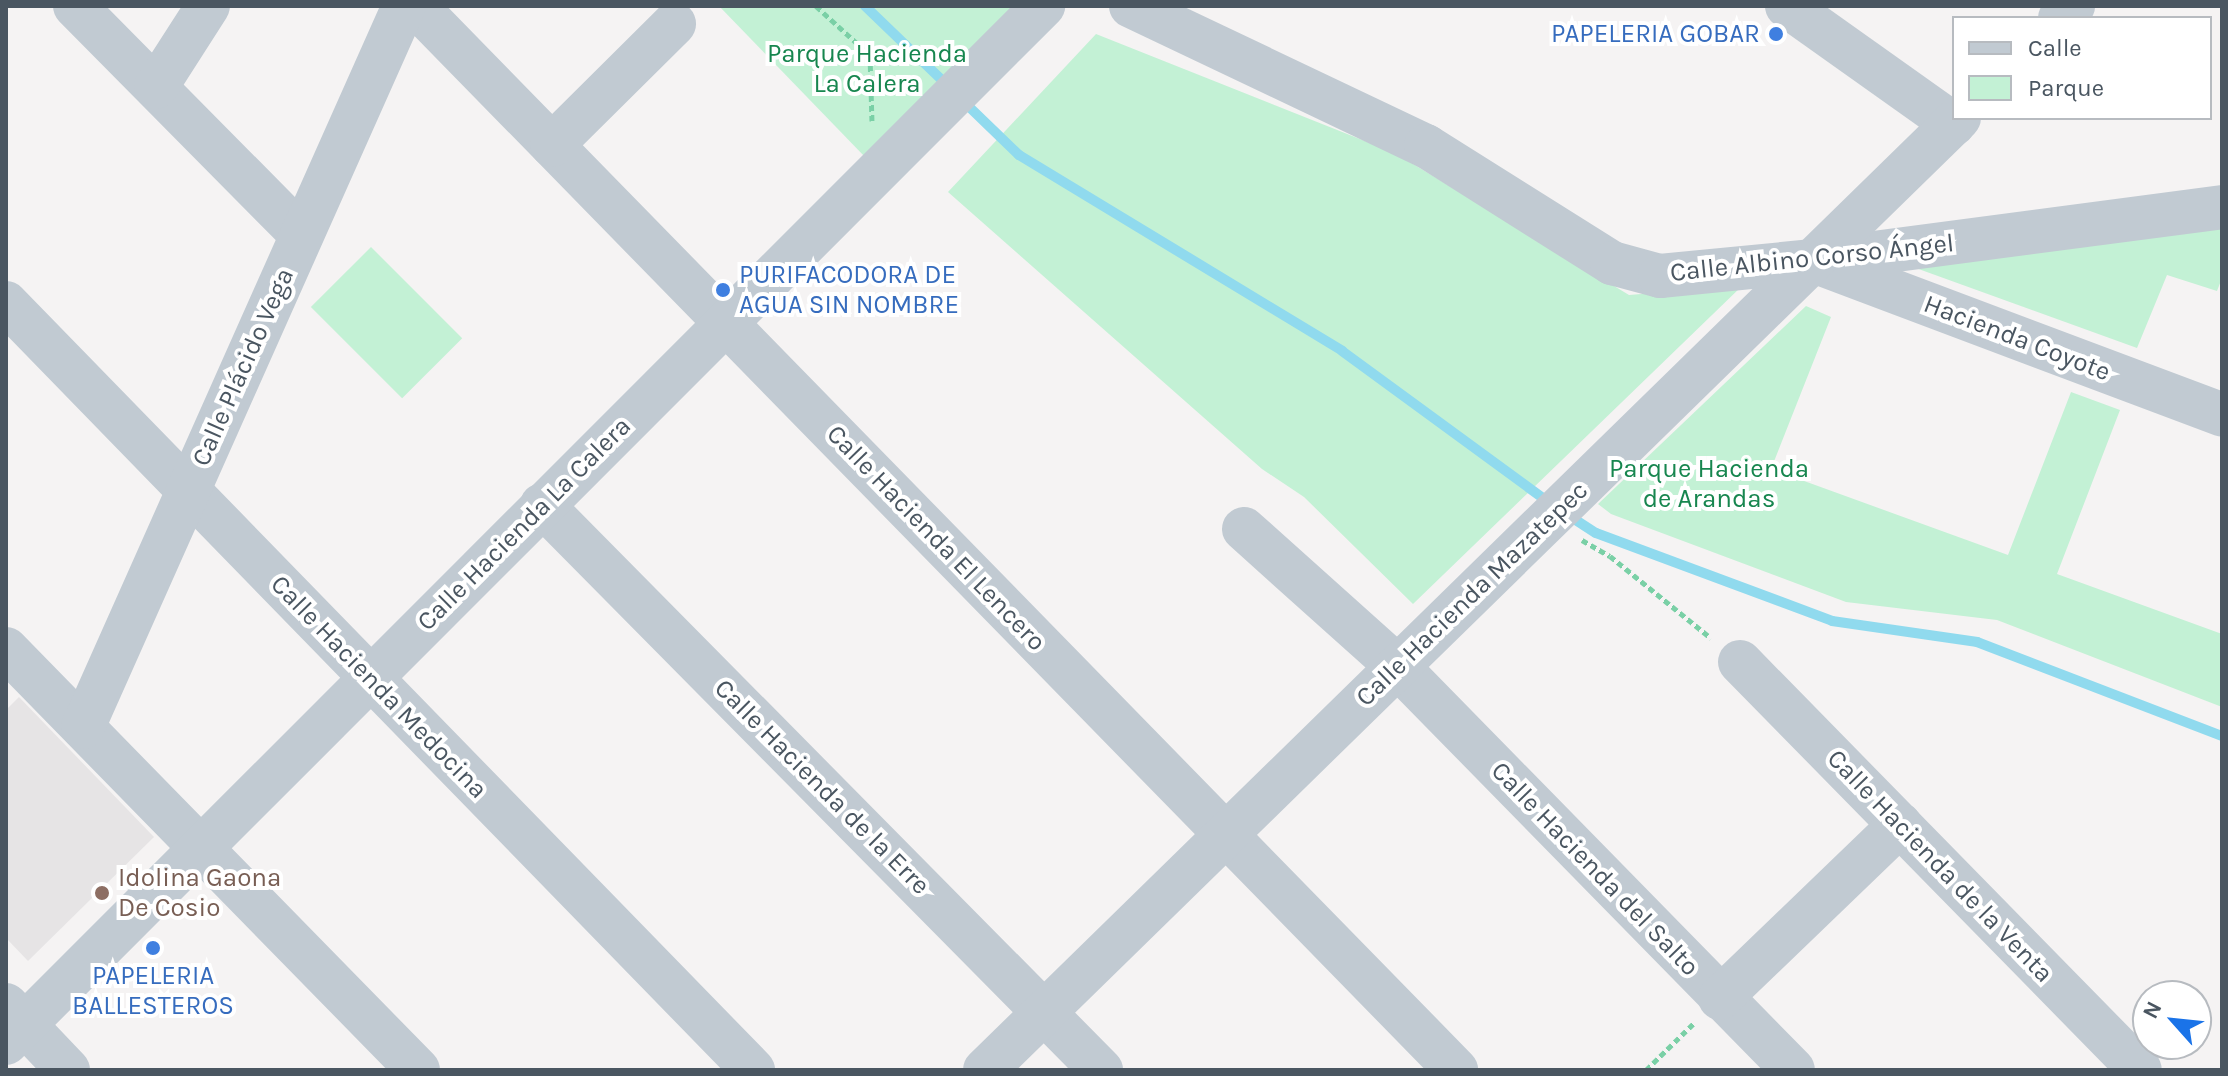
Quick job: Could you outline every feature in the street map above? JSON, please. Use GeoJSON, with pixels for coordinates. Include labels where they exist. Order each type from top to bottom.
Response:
{"type":"FeatureCollection","features":[{"type":"Feature","properties":{"kind":"street"},"geometry":{"type":"LineString","coordinates":[[75,6],[302,235]]}},
{"type":"Feature","properties":{"kind":"street"},"geometry":{"type":"LineString","coordinates":[[156,87],[208,6]]}},
{"type":"Feature","properties":{"kind":"street","name":"Calle Plácido Vega"},"geometry":{"type":"LineString","coordinates":[[83,727],[404,6]]}},
{"type":"Feature","properties":{"kind":"street","name":"Calle Hacienda El Lencero"},"geometry":{"type":"LineString","coordinates":[[416,6],[1456,1070]]}},
{"type":"Feature","properties":{"kind":"street","name":"Calle Hacienda La Calera"},"geometry":{"type":"LineString","coordinates":[[12,1024],[201,848],[1043,6]]}},
{"type":"Feature","properties":{"kind":"street","name":"Calle Albino Corso Ángel"},"geometry":{"type":"LineString","coordinates":[[1131,6],[1426,146],[1612,263],[1660,276],[1813,261],[2222,207]]}},
{"type":"Feature","properties":{"kind":"street"},"geometry":{"type":"LineString","coordinates":[[1787,6],[1952,118]]}},
{"type":"Feature","properties":{"kind":"street"},"geometry":{"type":"LineString","coordinates":[[552,145],[674,24]]}},
{"type":"Feature","properties":{"kind":"street","name":"Calle Hacienda Mazatepec"},"geometry":{"type":"LineString","coordinates":[[985,1070],[1956,121]]}},
{"type":"Feature","properties":{"kind":"street","name":"Hacienda Coyote"},"geometry":{"type":"LineString","coordinates":[[1813,261],[2222,415]]}},
{"type":"Feature","properties":{"kind":"street","name":"Calle Hacienda Medocina"},"geometry":{"type":"LineString","coordinates":[[6,303],[753,1070]]}},
{"type":"Feature","properties":{"kind":"street","name":"Calle Hacienda de la Erre"},"geometry":{"type":"LineString","coordinates":[[542,505],[1101,1070]]}},
{"type":"Feature","properties":{"kind":"street","name":"Calle Hacienda del Salto"},"geometry":{"type":"LineString","coordinates":[[1244,529],[1398,667],[1793,1070]]}},
{"type":"Feature","properties":{"kind":"street"},"geometry":{"type":"LineString","coordinates":[[6,649],[418,1070]]}},
{"type":"Feature","properties":{"kind":"street","name":"Calle Hacienda de la Venta"},"geometry":{"type":"LineString","coordinates":[[1740,662],[2140,1070]]}},
{"type":"Feature","properties":{"kind":"street"},"geometry":{"type":"LineString","coordinates":[[1720,998],[1900,825]]}},
{"type":"Feature","properties":{"kind":"street"},"geometry":{"type":"LineString","coordinates":[[12,1024],[68,1070]]}},
{"type":"Feature","properties":{"kind":"path"},"geometry":{"type":"LineString","coordinates":[[816,6],[870,55],[874,174]]}},
{"type":"Feature","properties":{"kind":"path"},"geometry":{"type":"LineString","coordinates":[[1546,520],[1610,556],[1740,662]]}},
{"type":"Feature","properties":{"kind":"path"},"geometry":{"type":"LineString","coordinates":[[1646,1070],[1720,998]]}},
{"type":"Feature","properties":{"kind":"shaded area"},"geometry":{"type":"Polygon","coordinates":[[[19,697],[154,837],[28,961],[6,938],[6,710],[19,697]]]}},
{"type":"Feature","properties":{"kind":"green space","name":"Parque Hacienda La Calera"},"geometry":{"type":"Polygon","coordinates":[[[719,6],[1017,6],[865,157],[719,6]]]}},
{"type":"Feature","properties":{"kind":"green space"},"geometry":{"type":"Polygon","coordinates":[[[1096,34],[1395,153],[1629,295],[1742,286],[1413,604],[1304,497],[1262,469],[948,192],[1096,34]]]}},
{"type":"Feature","properties":{"kind":"green space"},"geometry":{"type":"Polygon","coordinates":[[[2222,222],[2222,278],[2217,291],[2167,275],[2137,348],[1913,267],[2222,222]]]}},
{"type":"Feature","properties":{"kind":"green space"},"geometry":{"type":"Polygon","coordinates":[[[371,247],[462,338],[402,398],[311,307],[371,247]]]}},
{"type":"Feature","properties":{"kind":"green space","name":"Parque Hacienda de Arandas"},"geometry":{"type":"Polygon","coordinates":[[[1806,306],[1831,317],[1771,469],[2008,555],[2071,392],[2120,410],[2057,574],[2222,634],[2222,707],[1997,620],[1846,602],[1611,514],[1598,504],[1806,306]]]}},
{"type":"Feature","properties":{"kind":"waterway"},"geometry":{"type":"LineString","coordinates":[[865,6],[948,86]]}},
{"type":"Feature","properties":{"kind":"waterway"},"geometry":{"type":"LineString","coordinates":[[962,100],[1019,155],[1342,351],[1551,504]]}},
{"type":"Feature","properties":{"kind":"waterway"},"geometry":{"type":"LineString","coordinates":[[1568,515],[1596,533],[1832,621],[1977,642],[2222,736]]}},
{"type":"Feature","properties":{"kind":"place","name":"PAPELERIA GOBAR"},"geometry":{"type":"Point","coordinates":[1776,34]}},
{"type":"Feature","properties":{"kind":"place","name":"PURIFACODORA DE AGUA SIN NOMBRE"},"geometry":{"type":"Point","coordinates":[723,290]}},
{"type":"Feature","properties":{"kind":"place","name":"Idolina Gaona De Cosio"},"geometry":{"type":"Point","coordinates":[102,893]}},
{"type":"Feature","properties":{"kind":"place","name":"PAPELERIA BALLESTEROS"},"geometry":{"type":"Point","coordinates":[153,948]}}]}
